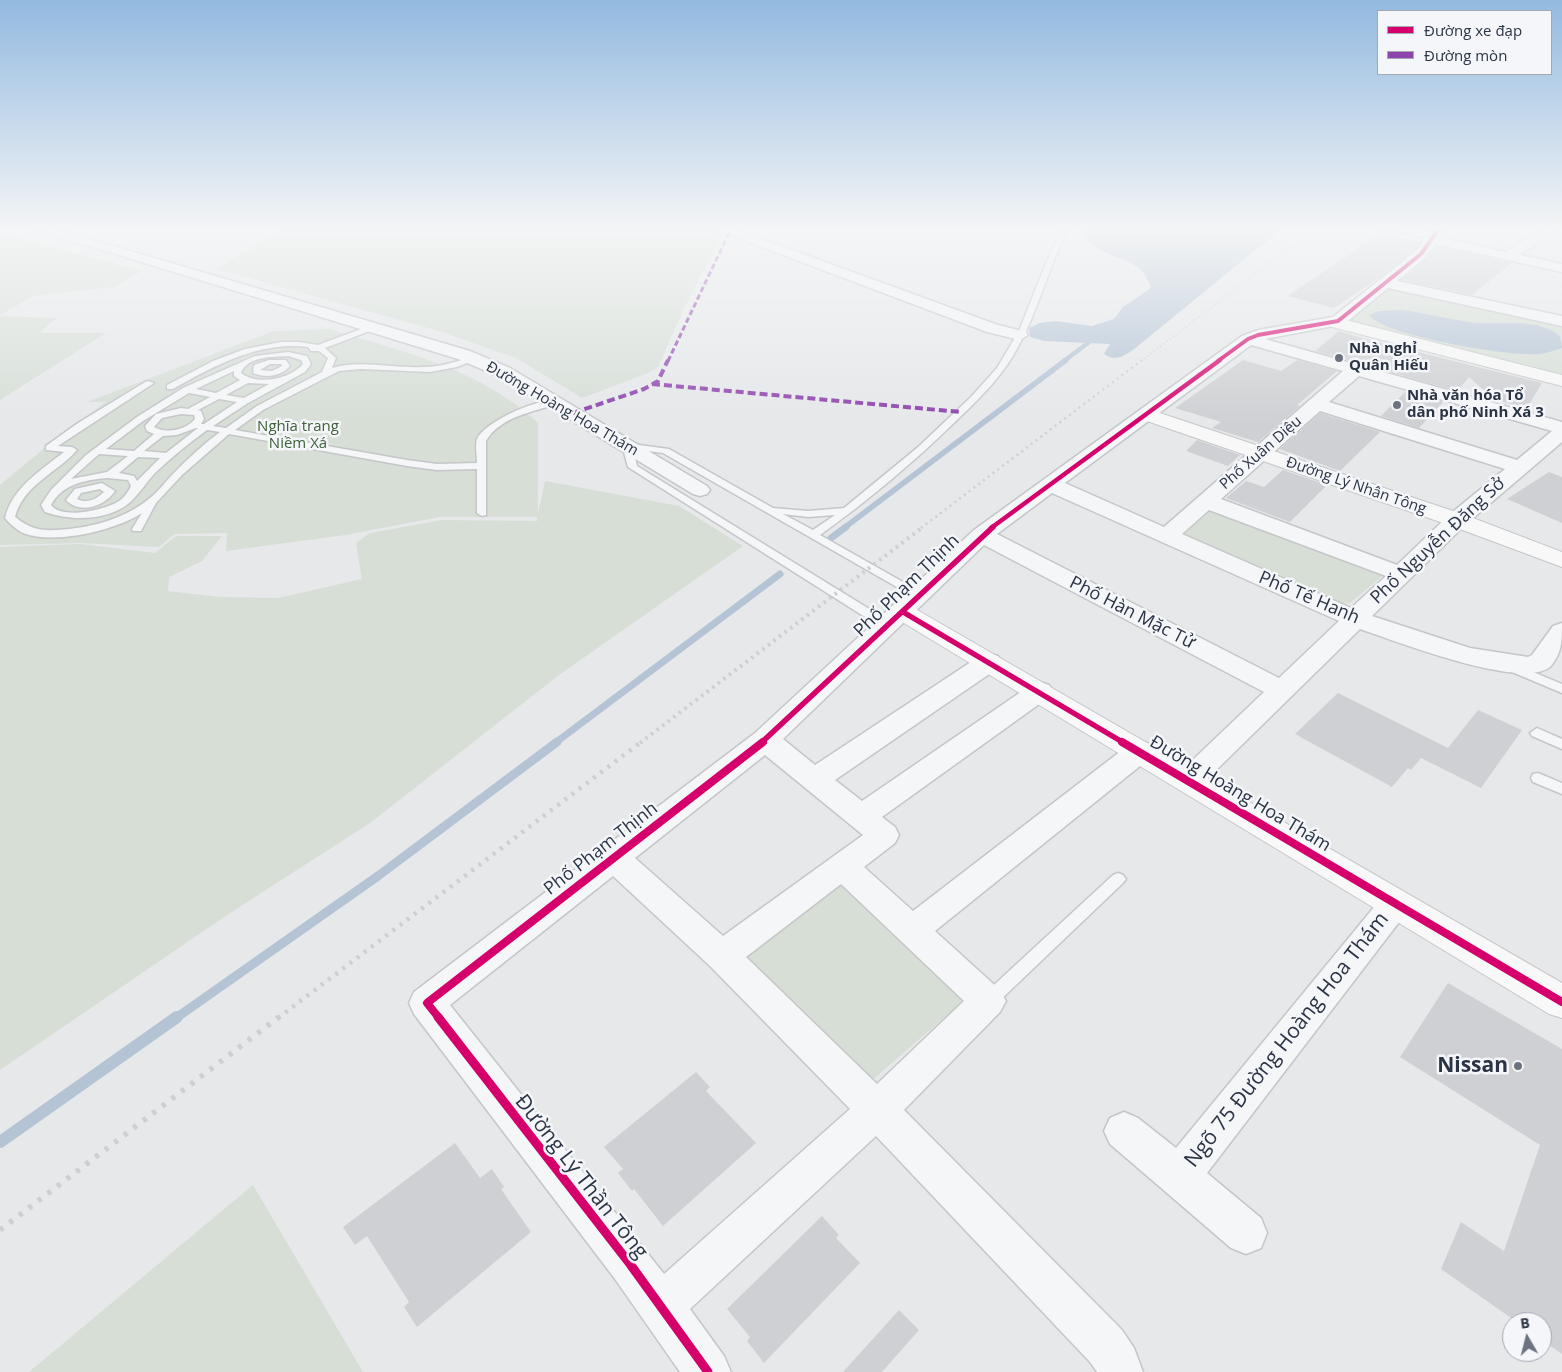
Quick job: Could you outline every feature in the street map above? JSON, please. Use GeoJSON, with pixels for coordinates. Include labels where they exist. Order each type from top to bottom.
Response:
{"type":"FeatureCollection","features":[{"type":"Feature","properties":{"kind":"street","name":"Đường Hoàng Hoa Thám"},"geometry":{"type":"LineString","coordinates":[[260,294],[473,359],[504,372],[700,490]]}},
{"type":"Feature","properties":{"kind":"street"},"geometry":{"type":"LineString","coordinates":[[898,294],[993,329],[1020,335]]}},
{"type":"Feature","properties":{"kind":"street","name":"Phố Phạm Thịnh"},"geometry":{"type":"LineString","coordinates":[[427,1003],[765,740],[904,611],[982,535],[1248,340],[1258,335],[1334,322],[1372,294]]}},
{"type":"Feature","properties":{"kind":"street"},"geometry":{"type":"LineString","coordinates":[[1438,294],[1562,321]]}},
{"type":"Feature","properties":{"kind":"street"},"geometry":{"type":"LineString","coordinates":[[1334,322],[1562,382]]}},
{"type":"Feature","properties":{"kind":"street"},"geometry":{"type":"LineString","coordinates":[[1248,340],[1562,428]]}},
{"type":"Feature","properties":{"kind":"street","name":"Phố Xuân Diệu"},"geometry":{"type":"LineString","coordinates":[[1168,536],[1355,370]]}},
{"type":"Feature","properties":{"kind":"street"},"geometry":{"type":"LineString","coordinates":[[1317,404],[1519,467]]}},
{"type":"Feature","properties":{"kind":"street","name":"Đường Lý Nhân Tông"},"geometry":{"type":"LineString","coordinates":[[1148,415],[1457,520],[1562,560]]}},
{"type":"Feature","properties":{"kind":"street","name":"Phố Nguyễn Đăng Sở"},"geometry":{"type":"LineString","coordinates":[[1189,780],[1457,520],[1562,432]]}},
{"type":"Feature","properties":{"kind":"street","name":"Phố Tế Hanh"},"geometry":{"type":"LineString","coordinates":[[1052,485],[1355,619],[1431,644],[1502,663],[1523,666],[1537,664],[1541,661],[1562,631]]}},
{"type":"Feature","properties":{"kind":"street"},"geometry":{"type":"LineString","coordinates":[[1206,501],[1401,574]]}},
{"type":"Feature","properties":{"kind":"street","name":"Phố Hàn Mặc Tử"},"geometry":{"type":"LineString","coordinates":[[982,535],[1281,690]]}},
{"type":"Feature","properties":{"kind":"street","name":"Đường Hoàng Hoa Thám"},"geometry":{"type":"LineString","coordinates":[[904,611],[1189,780],[1254,821],[1562,1002]]}},
{"type":"Feature","properties":{"kind":"street"},"geometry":{"type":"LineString","coordinates":[[815,779],[989,662]]}},
{"type":"Feature","properties":{"kind":"street"},"geometry":{"type":"LineString","coordinates":[[861,817],[1040,691]]}},
{"type":"Feature","properties":{"kind":"street"},"geometry":{"type":"LineString","coordinates":[[722,956],[884,835],[765,740]]}},
{"type":"Feature","properties":{"kind":"street"},"geometry":{"type":"LineString","coordinates":[[913,930],[1140,751]]}},
{"type":"Feature","properties":{"kind":"street"},"geometry":{"type":"LineString","coordinates":[[614,858],[722,956],[877,1110],[1106,1346],[1118,1364],[1120,1372]]}},
{"type":"Feature","properties":{"kind":"street"},"geometry":{"type":"LineString","coordinates":[[660,1307],[877,1110],[988,1001],[843,867]]}},
{"type":"Feature","properties":{"kind":"street","name":"Ngõ 75 Đường Hoàng Hoa Thám"},"geometry":{"type":"LineString","coordinates":[[1246,1233],[1179,1176],[1395,904]]}},
{"type":"Feature","properties":{"kind":"street","name":"Đường Lý Thần Tông"},"geometry":{"type":"LineString","coordinates":[[427,1003],[708,1372]]}},
{"type":"Feature","properties":{"kind":"street"},"geometry":{"type":"LineString","coordinates":[[1124,1131],[1179,1176]]}},
{"type":"Feature","properties":{"kind":"lane"},"geometry":{"type":"LineString","coordinates":[[813,535],[873,493],[979,394],[1006,362],[1020,335],[1036,294]]}},
{"type":"Feature","properties":{"kind":"lane"},"geometry":{"type":"LineString","coordinates":[[307,364],[301,371],[244,401],[205,427],[133,488],[118,505],[107,510],[71,516],[55,514],[46,505],[54,492],[99,451],[127,429],[225,371],[274,358],[298,356],[372,327]]}},
{"type":"Feature","properties":{"kind":"lane"},"geometry":{"type":"LineString","coordinates":[[170,387],[232,356],[254,348],[281,344],[306,344],[329,354],[332,358],[326,373]]}},
{"type":"Feature","properties":{"kind":"lane"},"geometry":{"type":"LineString","coordinates":[[221,352],[232,356],[242,366],[270,377],[286,366],[307,364]]}},
{"type":"Feature","properties":{"kind":"lane"},"geometry":{"type":"LineString","coordinates":[[298,356],[304,358],[307,364]]}},
{"type":"Feature","properties":{"kind":"lane"},"geometry":{"type":"LineString","coordinates":[[274,358],[286,366]]}},
{"type":"Feature","properties":{"kind":"lane"},"geometry":{"type":"LineString","coordinates":[[256,370],[260,365],[274,358]]}},
{"type":"Feature","properties":{"kind":"lane"},"geometry":{"type":"LineString","coordinates":[[137,529],[157,497],[195,458],[227,431],[281,396],[326,373],[349,367],[445,368],[473,359]]}},
{"type":"Feature","properties":{"kind":"lane"},"geometry":{"type":"LineString","coordinates":[[242,366],[240,378],[246,380]]}},
{"type":"Feature","properties":{"kind":"lane"},"geometry":{"type":"LineString","coordinates":[[191,411],[201,416],[198,422],[181,431],[161,432],[150,429],[149,426],[154,419],[174,412],[191,411],[246,380],[270,377],[286,378]]}},
{"type":"Feature","properties":{"kind":"lane"},"geometry":{"type":"LineString","coordinates":[[157,497],[117,522],[59,536],[36,532],[18,526],[10,518],[13,504],[31,484],[72,450],[49,448],[146,382],[244,401]]}},
{"type":"Feature","properties":{"kind":"lane"},"geometry":{"type":"LineString","coordinates":[[482,513],[481,441],[485,432],[495,424],[554,402]]}},
{"type":"Feature","properties":{"kind":"lane"},"geometry":{"type":"LineString","coordinates":[[194,425],[407,463],[437,467],[481,466]]}},
{"type":"Feature","properties":{"kind":"lane"},"geometry":{"type":"LineString","coordinates":[[110,475],[161,432]]}},
{"type":"Feature","properties":{"kind":"lane"},"geometry":{"type":"LineString","coordinates":[[627,445],[666,451],[813,535],[904,611],[633,467],[627,445]]}},
{"type":"Feature","properties":{"kind":"lane"},"geometry":{"type":"LineString","coordinates":[[99,451],[169,456]]}},
{"type":"Feature","properties":{"kind":"lane"},"geometry":{"type":"LineString","coordinates":[[54,492],[76,481],[110,475],[124,476],[133,488]]}},
{"type":"Feature","properties":{"kind":"lane"},"geometry":{"type":"LineString","coordinates":[[76,481],[86,488]]}},
{"type":"Feature","properties":{"kind":"lane"},"geometry":{"type":"LineString","coordinates":[[72,501],[74,494],[86,488],[102,486],[108,488],[133,488],[157,497]]}},
{"type":"Feature","properties":{"kind":"lane"},"geometry":{"type":"LineString","coordinates":[[49,510],[72,501],[82,504],[98,501],[109,494],[108,488]]}},
{"type":"Feature","properties":{"kind":"lane"},"geometry":{"type":"LineString","coordinates":[[98,501],[107,510]]}},
{"type":"Feature","properties":{"kind":"lane"},"geometry":{"type":"LineString","coordinates":[[767,509],[808,514],[848,511]]}},
{"type":"Feature","properties":{"kind":"lane"},"geometry":{"type":"LineString","coordinates":[[59,536],[71,516]]}},
{"type":"Feature","properties":{"kind":"lane"},"geometry":{"type":"LineString","coordinates":[[1502,663],[1562,689]]}},
{"type":"Feature","properties":{"kind":"lane"},"geometry":{"type":"LineString","coordinates":[[1537,733],[1562,744]]}},
{"type":"Feature","properties":{"kind":"lane"},"geometry":{"type":"LineString","coordinates":[[1538,778],[1562,789]]}},
{"type":"Feature","properties":{"kind":"lane"},"geometry":{"type":"LineString","coordinates":[[988,1001],[1118,879]]}},
{"type":"Feature","properties":{"kind":"green space"},"geometry":{"type":"Polygon","coordinates":[[[0,294],[51,294],[33,296],[0,315],[0,294]]]}},
{"type":"Feature","properties":{"kind":"green space"},"geometry":{"type":"Polygon","coordinates":[[[306,294],[691,294],[658,367],[648,373],[582,398],[516,358],[439,331],[306,294]]]}},
{"type":"Feature","properties":{"kind":"green space"},"geometry":{"type":"Polygon","coordinates":[[[1378,294],[1420,294],[1562,324],[1562,378],[1346,320],[1378,294]]]}},
{"type":"Feature","properties":{"kind":"green space"},"geometry":{"type":"Polygon","coordinates":[[[0,316],[57,318],[39,333],[106,333],[0,400],[0,316]]]}},
{"type":"Feature","properties":{"kind":"green space","name":"Nghĩa trang Niềm Xá"},"geometry":{"type":"Polygon","coordinates":[[[329,329],[413,354],[466,375],[491,388],[515,404],[538,423],[538,514],[545,481],[679,506],[743,546],[559,675],[370,823],[227,915],[0,1070],[0,547],[80,544],[155,553],[176,536],[222,536],[202,561],[169,577],[168,591],[219,597],[278,598],[362,579],[356,543],[370,533],[442,520],[537,521],[537,517],[440,517],[345,535],[226,551],[227,533],[174,534],[159,547],[81,543],[0,545],[0,485],[58,437],[106,402],[87,402],[274,331],[329,329]]]}},
{"type":"Feature","properties":{"kind":"green space"},"geometry":{"type":"Polygon","coordinates":[[[1210,510],[1382,576],[1350,603],[1337,604],[1180,536],[1210,510]]]}},
{"type":"Feature","properties":{"kind":"green space"},"geometry":{"type":"Polygon","coordinates":[[[839,884],[968,997],[870,1082],[741,954],[839,884]]]}},
{"type":"Feature","properties":{"kind":"green space"},"geometry":{"type":"Polygon","coordinates":[[[253,1185],[363,1372],[29,1372],[253,1185]]]}},
{"type":"Feature","properties":{"kind":"water"},"geometry":{"type":"Polygon","coordinates":[[[1142,294],[1202,294],[1133,350],[1115,358],[1104,354],[1110,344],[1044,341],[1030,337],[1029,328],[1040,323],[1055,321],[1092,326],[1114,319],[1123,307],[1142,294]]]}},
{"type":"Feature","properties":{"kind":"water"},"geometry":{"type":"Polygon","coordinates":[[[1403,310],[1469,322],[1516,323],[1539,326],[1560,336],[1562,348],[1540,354],[1477,349],[1449,344],[1398,330],[1379,323],[1369,315],[1379,311],[1403,310]]]}},
{"type":"Feature","properties":{"kind":"building"},"geometry":{"type":"Polygon","coordinates":[[[1290,294],[1355,294],[1334,308],[1287,296],[1290,294]]]}},
{"type":"Feature","properties":{"kind":"building"},"geometry":{"type":"Polygon","coordinates":[[[1339,331],[1542,383],[1527,408],[1495,400],[1469,377],[1458,390],[1454,390],[1315,351],[1339,331]]]}},
{"type":"Feature","properties":{"kind":"building"},"geometry":{"type":"Polygon","coordinates":[[[1243,360],[1281,371],[1297,360],[1337,371],[1258,442],[1212,428],[1221,422],[1175,408],[1243,360]]]}},
{"type":"Feature","properties":{"kind":"building"},"geometry":{"type":"Polygon","coordinates":[[[1406,391],[1443,402],[1419,428],[1381,416],[1406,391]]]}},
{"type":"Feature","properties":{"kind":"building"},"geometry":{"type":"Polygon","coordinates":[[[1320,413],[1380,432],[1340,471],[1280,449],[1320,413]]]}},
{"type":"Feature","properties":{"kind":"building"},"geometry":{"type":"Polygon","coordinates":[[[1197,440],[1240,455],[1228,466],[1186,451],[1197,440]]]}},
{"type":"Feature","properties":{"kind":"building"},"geometry":{"type":"Polygon","coordinates":[[[1283,470],[1327,485],[1290,522],[1226,498],[1246,481],[1264,487],[1283,470]]]}},
{"type":"Feature","properties":{"kind":"building"},"geometry":{"type":"Polygon","coordinates":[[[1549,472],[1562,477],[1562,523],[1507,499],[1549,472]]]}},
{"type":"Feature","properties":{"kind":"building"},"geometry":{"type":"Polygon","coordinates":[[[1338,693],[1448,748],[1478,710],[1522,730],[1481,788],[1421,758],[1411,770],[1408,768],[1392,787],[1295,734],[1338,693]]]}},
{"type":"Feature","properties":{"kind":"building"},"geometry":{"type":"Polygon","coordinates":[[[1448,983],[1562,1049],[1562,1354],[1552,1347],[1552,1312],[1503,1312],[1441,1269],[1461,1222],[1504,1251],[1540,1145],[1400,1057],[1448,983]]]}},
{"type":"Feature","properties":{"kind":"building"},"geometry":{"type":"Polygon","coordinates":[[[696,1072],[710,1087],[706,1091],[756,1143],[663,1226],[634,1189],[632,1191],[618,1173],[623,1169],[604,1147],[696,1072]]]}},
{"type":"Feature","properties":{"kind":"building"},"geometry":{"type":"Polygon","coordinates":[[[455,1143],[480,1178],[492,1169],[504,1187],[501,1189],[531,1232],[417,1327],[404,1307],[409,1302],[367,1236],[355,1245],[343,1227],[455,1143]]]}},
{"type":"Feature","properties":{"kind":"building"},"geometry":{"type":"Polygon","coordinates":[[[822,1216],[839,1235],[836,1238],[860,1263],[764,1363],[747,1341],[750,1337],[727,1309],[822,1216]]]}},
{"type":"Feature","properties":{"kind":"building"},"geometry":{"type":"Polygon","coordinates":[[[899,1310],[919,1330],[882,1372],[843,1372],[899,1310]]]}},
{"type":"Feature","properties":{"kind":"waterway"},"geometry":{"type":"LineString","coordinates":[[1064,361],[1096,337]]}},
{"type":"Feature","properties":{"kind":"waterway"},"geometry":{"type":"LineString","coordinates":[[844,528],[1066,360]]}},
{"type":"Feature","properties":{"kind":"waterway"},"geometry":{"type":"LineString","coordinates":[[831,538],[846,527]]}},
{"type":"Feature","properties":{"kind":"waterway"},"geometry":{"type":"LineString","coordinates":[[555,743],[780,574]]}},
{"type":"Feature","properties":{"kind":"waterway"},"geometry":{"type":"LineString","coordinates":[[176,1018],[378,876],[557,742]]}},
{"type":"Feature","properties":{"kind":"waterway"},"geometry":{"type":"LineString","coordinates":[[0,1142],[177,1017]]}},
{"type":"Feature","properties":{"kind":"railway"},"geometry":{"type":"LineString","coordinates":[[1141,361],[1229,294]]}},
{"type":"Feature","properties":{"kind":"railway"},"geometry":{"type":"LineString","coordinates":[[921,528],[1142,360]]}},
{"type":"Feature","properties":{"kind":"railway"},"geometry":{"type":"LineString","coordinates":[[640,743],[923,527]]}},
{"type":"Feature","properties":{"kind":"railway"},"geometry":{"type":"LineString","coordinates":[[278,1018],[641,742]]}},
{"type":"Feature","properties":{"kind":"railway"},"geometry":{"type":"LineString","coordinates":[[0,1230],[279,1017]]}},
{"type":"Feature","properties":{"kind":"marked path"},"geometry":{"type":"LineString","coordinates":[[573,413],[644,389],[658,381],[700,294]]}},
{"type":"Feature","properties":{"kind":"marked path"},"geometry":{"type":"LineString","coordinates":[[652,384],[961,412]]}},
{"type":"Feature","properties":{"kind":"cycle path"},"geometry":{"type":"LineString","coordinates":[[708,1372],[630,1264],[427,1003],[765,740],[982,535],[1248,339],[1258,335],[1338,321],[1371,294]]}},
{"type":"Feature","properties":{"kind":"cycle path"},"geometry":{"type":"LineString","coordinates":[[903,612],[1562,1002]]}},
{"type":"Feature","properties":{"kind":"place","name":"Nhà nghỉ Quân Hiếu"},"geometry":{"type":"Point","coordinates":[1339,358]}},
{"type":"Feature","properties":{"kind":"place","name":"Nhà văn hóa Tổ dân phố Ninh Xá 3"},"geometry":{"type":"Point","coordinates":[1397,405]}},
{"type":"Feature","properties":{"kind":"place","name":"Nissan"},"geometry":{"type":"Point","coordinates":[1518,1066]}}]}
